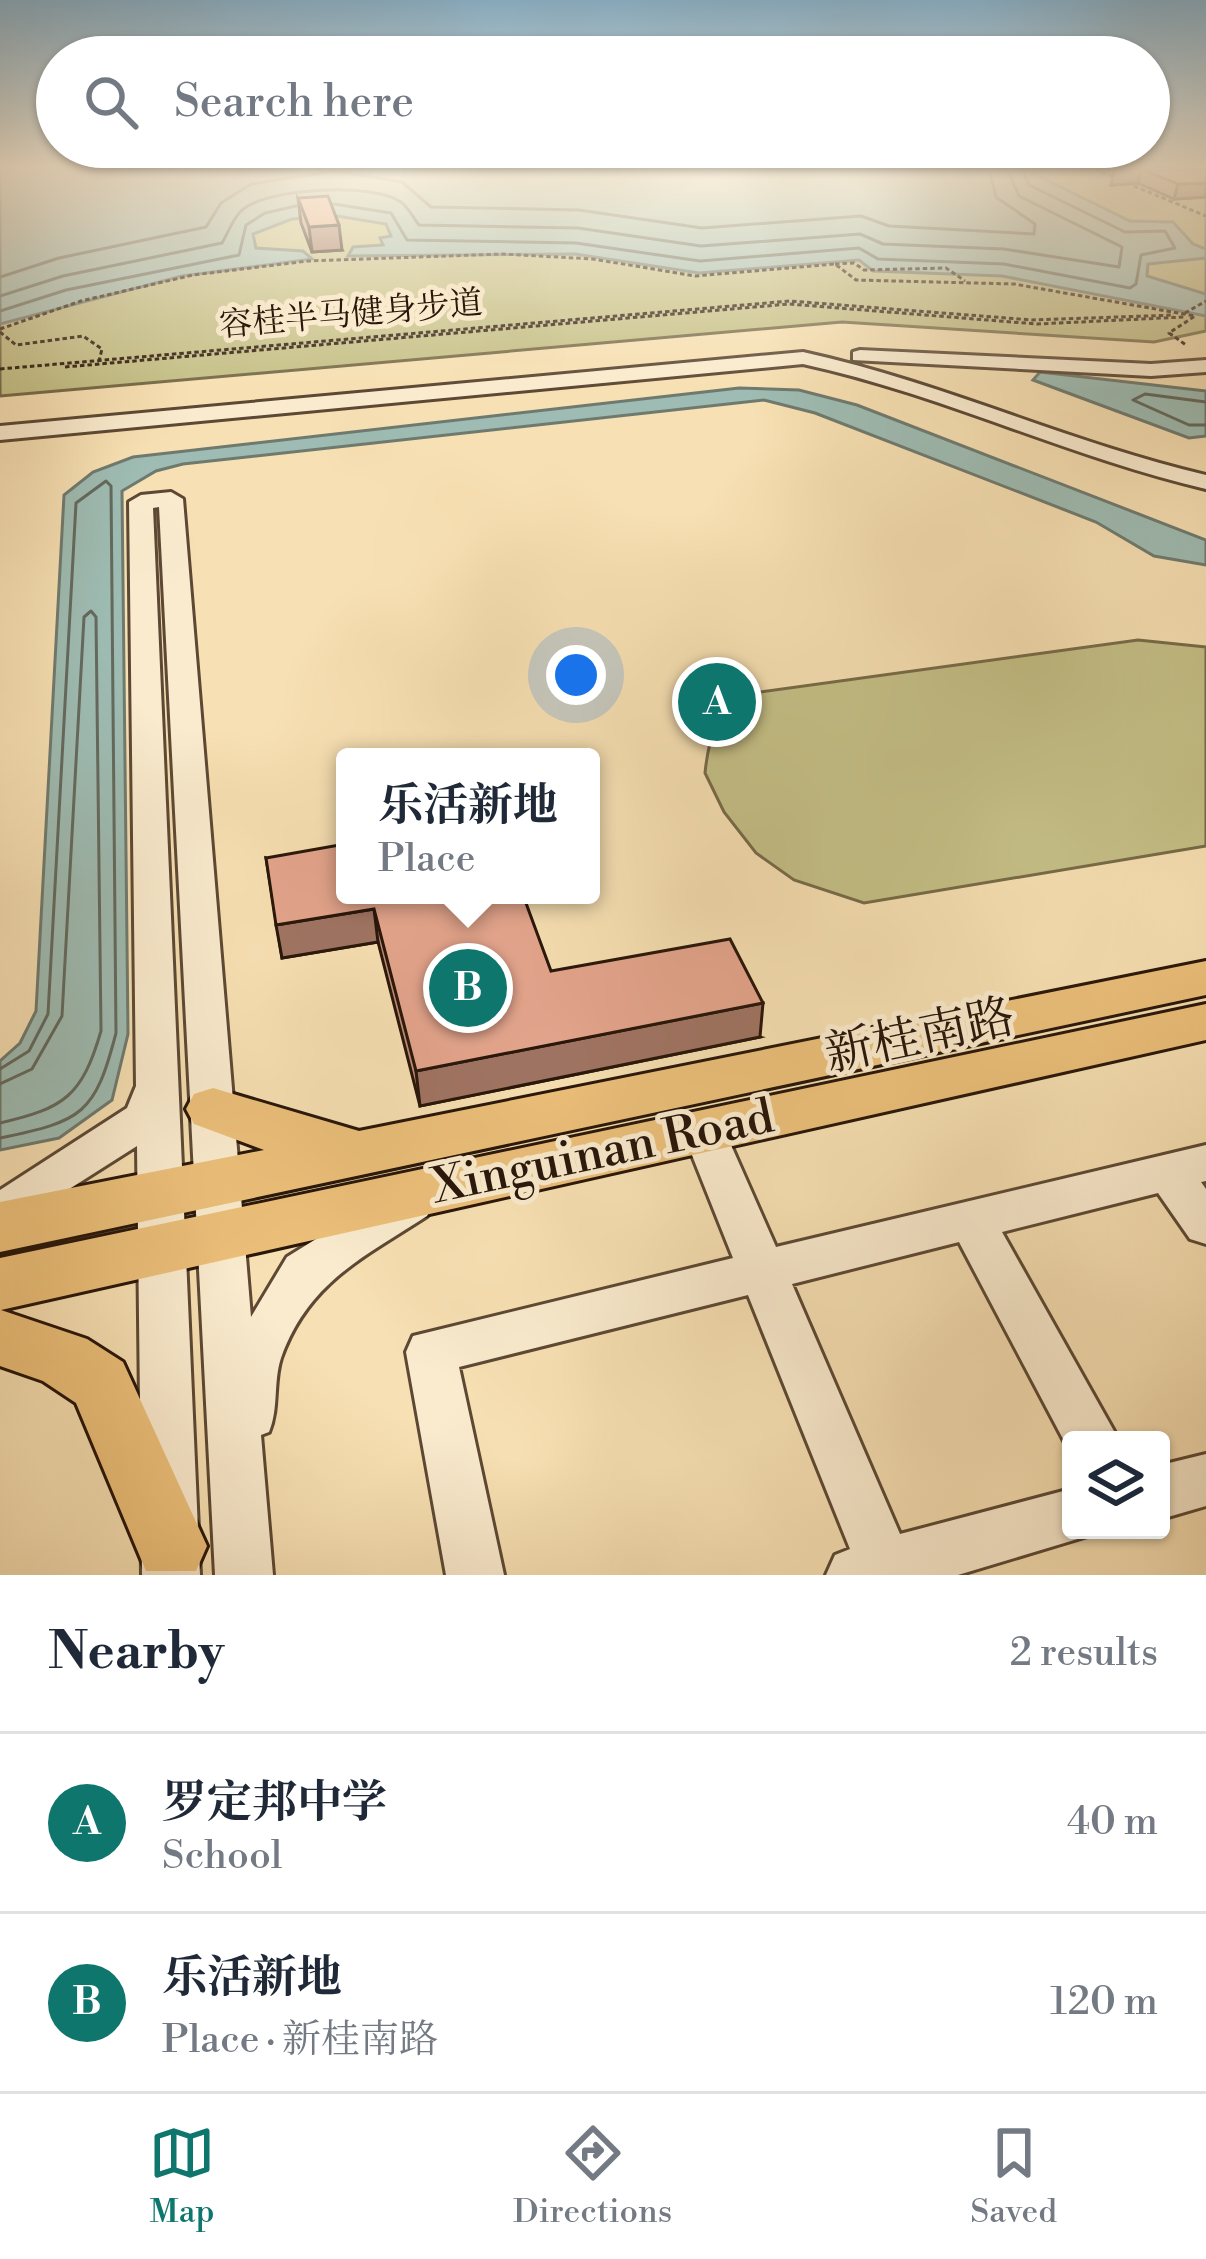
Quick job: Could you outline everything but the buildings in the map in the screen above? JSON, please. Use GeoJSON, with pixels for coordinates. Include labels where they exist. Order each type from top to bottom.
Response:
{"type":"FeatureCollection","features":[{"type":"Feature","properties":{"kind":"main road","name":"新桂南路"},"geometry":{"type":"LineString","coordinates":[[430,1165],[1206,978]]}},
{"type":"Feature","properties":{"kind":"main road","name":"Xinguinan Road"},"geometry":{"type":"LineString","coordinates":[[0,1284],[162,1222],[430,1165],[704,1130],[1206,1022]]}},
{"type":"Feature","properties":{"kind":"main road"},"geometry":{"type":"LineString","coordinates":[[213,1108],[288,1136],[430,1165]]}},
{"type":"Feature","properties":{"kind":"main road"},"geometry":{"type":"LineString","coordinates":[[0,1227],[162,1222]]}},
{"type":"Feature","properties":{"kind":"main road"},"geometry":{"type":"LineString","coordinates":[[0,1338],[64,1360],[100,1383],[171,1561]]}},
{"type":"Feature","properties":{"kind":"street"},"geometry":{"type":"LineString","coordinates":[[0,433],[803,358],[1151,370],[1206,366]]}},
{"type":"Feature","properties":{"kind":"street"},"geometry":{"type":"LineString","coordinates":[[803,358],[873,373],[1086,451],[1206,482]]}},
{"type":"Feature","properties":{"kind":"street"},"geometry":{"type":"LineString","coordinates":[[171,1561],[140,502],[171,499],[244,1575]]}},
{"type":"Feature","properties":{"kind":"street"},"geometry":{"type":"LineString","coordinates":[[0,1214],[144,1119],[157,1085]]}},
{"type":"Feature","properties":{"kind":"street"},"geometry":{"type":"LineString","coordinates":[[704,1130],[763,1271],[876,1572],[1062,1519]]}},
{"type":"Feature","properties":{"kind":"street"},"geometry":{"type":"LineString","coordinates":[[240,1518],[255,1357],[304,1270],[430,1165]]}},
{"type":"Feature","properties":{"kind":"street"},"geometry":{"type":"LineString","coordinates":[[475,1575],[431,1352],[1187,1168],[1206,1225]]}},
{"type":"Feature","properties":{"kind":"street"},"geometry":{"type":"LineString","coordinates":[[971,1220],[1087,1431]]}},
{"type":"Feature","properties":{"kind":"street"},"geometry":{"type":"LineString","coordinates":[[1170,1490],[1206,1480]]}},
{"type":"Feature","properties":{"kind":"path"},"geometry":{"type":"LineString","coordinates":[[99,361],[102,349],[83,335],[16,345],[0,331],[81,301],[193,275],[308,261],[502,254],[593,260],[695,276],[854,263],[864,270],[946,268],[969,283]]}},
{"type":"Feature","properties":{"kind":"path"},"geometry":{"type":"LineString","coordinates":[[835,265],[856,280],[1014,284],[1195,316]]}},
{"type":"Feature","properties":{"kind":"path","name":"容桂半马健身步道"},"geometry":{"type":"LineString","coordinates":[[0,371],[790,301],[1031,320],[1183,314],[1206,301]]}},
{"type":"Feature","properties":{"kind":"path"},"geometry":{"type":"LineString","coordinates":[[0,371],[789,304],[1037,324],[1195,316]]}},
{"type":"Feature","properties":{"kind":"path"},"geometry":{"type":"LineString","coordinates":[[1187,345],[1168,332],[1206,309]]}},
{"type":"Feature","properties":{"kind":"shaded area"},"geometry":{"type":"Polygon","coordinates":[[[0,242],[1206,242],[1206,331],[1154,342],[842,322],[0,396],[0,242]]]}},
{"type":"Feature","properties":{"kind":"shaded area"},"geometry":{"type":"Polygon","coordinates":[[[1138,640],[1206,647],[1206,846],[864,903],[794,880],[756,853],[724,812],[705,773],[711,738],[721,717],[746,694],[1138,640]]]}},
{"type":"Feature","properties":{"kind":"water"},"geometry":{"type":"Polygon","coordinates":[[[0,242],[255,242],[256,248],[303,251],[312,259],[182,276],[0,324],[0,242]]]}},
{"type":"Feature","properties":{"kind":"water"},"geometry":{"type":"Polygon","coordinates":[[[1192,242],[1206,249],[1206,258],[1148,264],[1147,276],[1206,294],[1206,316],[1002,276],[873,271],[859,260],[699,273],[575,254],[348,256],[353,247],[1192,242]]]}},
{"type":"Feature","properties":{"kind":"water"},"geometry":{"type":"Polygon","coordinates":[[[1040,372],[1206,391],[1206,436],[1189,438],[1033,380],[1040,372]]]}},
{"type":"Feature","properties":{"kind":"water"},"geometry":{"type":"Polygon","coordinates":[[[739,388],[799,390],[857,405],[1206,540],[1206,565],[1154,556],[1096,522],[815,413],[764,400],[183,464],[156,471],[122,491],[128,1034],[112,1100],[59,1138],[0,1150],[0,1061],[20,1043],[36,1011],[64,495],[93,472],[133,457],[739,388]]]}},
{"type":"Feature","properties":{"kind":"place","name":"罗定邦中学"},"geometry":{"type":"Point","coordinates":[717,702]}},
{"type":"Feature","properties":{"kind":"place","name":"乐活新地"},"geometry":{"type":"Point","coordinates":[468,988]}}]}
